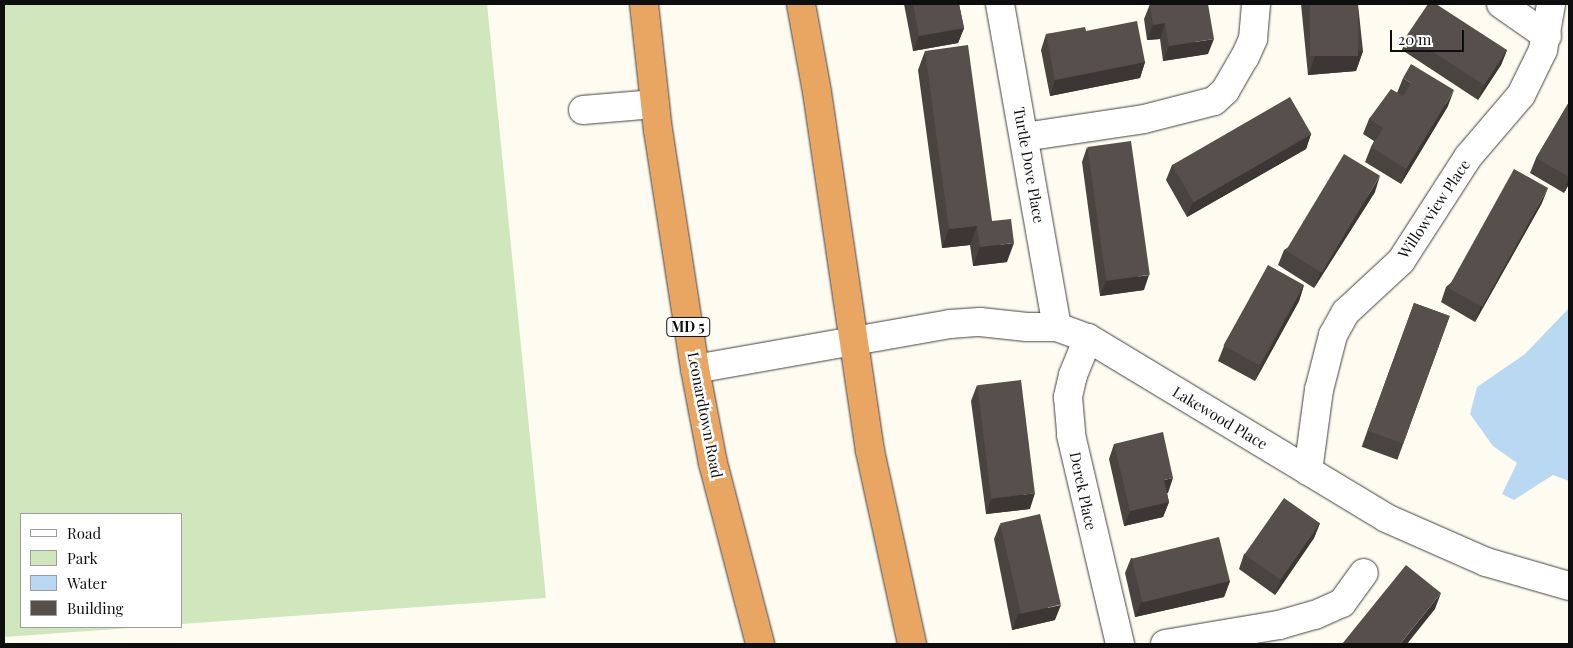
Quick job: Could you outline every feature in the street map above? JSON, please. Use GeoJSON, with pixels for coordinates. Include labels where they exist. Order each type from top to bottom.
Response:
{"type":"FeatureCollection","features":[{"type":"Feature","properties":{"kind":"highway","name":"Leonardtown Road"},"geometry":{"type":"LineString","coordinates":[[644,4],[655,104],[695,369],[713,463],[760,644]]}},
{"type":"Feature","properties":{"kind":"highway"},"geometry":{"type":"LineString","coordinates":[[801,4],[855,342],[870,451],[912,644]]}},
{"type":"Feature","properties":{"kind":"street","name":"Turtle Dove Place"},"geometry":{"type":"LineString","coordinates":[[1000,4],[1058,327]]}},
{"type":"Feature","properties":{"kind":"street"},"geometry":{"type":"LineString","coordinates":[[1024,137],[1144,119],[1214,101],[1225,91],[1253,39],[1256,4]]}},
{"type":"Feature","properties":{"kind":"street"},"geometry":{"type":"LineString","coordinates":[[1501,4],[1547,36]]}},
{"type":"Feature","properties":{"kind":"street","name":"Willowview Place"},"geometry":{"type":"LineString","coordinates":[[1308,471],[1319,390],[1333,335],[1346,312],[1401,261],[1468,157],[1521,95],[1535,71],[1547,36],[1551,4]]}},
{"type":"Feature","properties":{"kind":"street"},"geometry":{"type":"LineString","coordinates":[[583,110],[655,104]]}},
{"type":"Feature","properties":{"kind":"street","name":"Lakewood Place"},"geometry":{"type":"LineString","coordinates":[[695,369],[855,342],[921,328],[973,322],[1058,327],[1088,338],[1308,471],[1349,498],[1418,534],[1494,564],[1569,586]]}},
{"type":"Feature","properties":{"kind":"street","name":"Derek Place"},"geometry":{"type":"LineString","coordinates":[[1088,338],[1072,375],[1068,397],[1071,435],[1120,644]]}},
{"type":"Feature","properties":{"kind":"street"},"geometry":{"type":"LineString","coordinates":[[1165,644],[1279,625],[1315,615],[1342,602],[1364,574]]}},
{"type":"Feature","properties":{"kind":"green space"},"geometry":{"type":"Polygon","coordinates":[[[4,4],[487,4],[546,598],[182,624],[182,513],[20,513],[20,628],[131,628],[4,637],[4,4]]]}},
{"type":"Feature","properties":{"kind":"water"},"geometry":{"type":"Polygon","coordinates":[[[1569,308],[1569,481],[1553,475],[1514,500],[1502,494],[1517,463],[1493,446],[1470,414],[1477,387],[1525,354],[1569,308]]]}},
{"type":"Feature","properties":{"kind":"building"},"geometry":{"type":"Polygon","coordinates":[[[913,4],[959,4],[964,28],[919,36],[913,4]]]}},
{"type":"Feature","properties":{"kind":"building"},"geometry":{"type":"Polygon","coordinates":[[[1150,4],[1208,4],[1214,39],[1169,46],[1165,23],[1153,25],[1150,4]]]}},
{"type":"Feature","properties":{"kind":"building"},"geometry":{"type":"Polygon","coordinates":[[[1310,4],[1358,4],[1358,56],[1310,56],[1310,4]]]}},
{"type":"Feature","properties":{"kind":"building"},"geometry":{"type":"Polygon","coordinates":[[[1428,4],[1436,4],[1507,50],[1484,85],[1407,35],[1428,4]]]}},
{"type":"Feature","properties":{"kind":"building"},"geometry":{"type":"Polygon","coordinates":[[[1137,21],[1145,62],[1055,80],[1046,34],[1085,27],[1086,31],[1137,21]]]}},
{"type":"Feature","properties":{"kind":"building"},"geometry":{"type":"Polygon","coordinates":[[[968,45],[992,221],[1011,219],[1014,243],[980,247],[977,226],[949,229],[925,51],[968,45]]]}},
{"type":"Feature","properties":{"kind":"building"},"geometry":{"type":"Polygon","coordinates":[[[1411,64],[1454,90],[1406,169],[1371,147],[1383,128],[1369,119],[1391,89],[1403,96],[1411,83],[1403,78],[1411,64]]]}},
{"type":"Feature","properties":{"kind":"building"},"geometry":{"type":"Polygon","coordinates":[[[1290,97],[1312,134],[1194,202],[1172,165],[1290,97]]]}},
{"type":"Feature","properties":{"kind":"building"},"geometry":{"type":"Polygon","coordinates":[[[1569,102],[1569,177],[1536,158],[1569,102]]]}},
{"type":"Feature","properties":{"kind":"building"},"geometry":{"type":"Polygon","coordinates":[[[1131,141],[1150,275],[1106,281],[1087,147],[1131,141]]]}},
{"type":"Feature","properties":{"kind":"building"},"geometry":{"type":"Polygon","coordinates":[[[1344,154],[1380,176],[1322,272],[1286,251],[1344,154]]]}},
{"type":"Feature","properties":{"kind":"building"},"geometry":{"type":"Polygon","coordinates":[[[1514,169],[1548,188],[1482,307],[1448,288],[1514,169]]]}},
{"type":"Feature","properties":{"kind":"building"},"geometry":{"type":"Polygon","coordinates":[[[1268,265],[1304,285],[1259,365],[1223,345],[1268,265]]]}},
{"type":"Feature","properties":{"kind":"building"},"geometry":{"type":"Polygon","coordinates":[[[1414,303],[1450,316],[1403,444],[1367,431],[1414,303]]]}},
{"type":"Feature","properties":{"kind":"building"},"geometry":{"type":"Polygon","coordinates":[[[1021,380],[1035,493],[991,499],[977,385],[1021,380]]]}},
{"type":"Feature","properties":{"kind":"building"},"geometry":{"type":"Polygon","coordinates":[[[1163,432],[1173,478],[1164,480],[1169,502],[1130,511],[1114,444],[1163,432]]]}},
{"type":"Feature","properties":{"kind":"building"},"geometry":{"type":"Polygon","coordinates":[[[1284,498],[1320,523],[1280,580],[1244,555],[1284,498]]]}},
{"type":"Feature","properties":{"kind":"building"},"geometry":{"type":"Polygon","coordinates":[[[1040,514],[1061,605],[1021,614],[1000,523],[1040,514]]]}},
{"type":"Feature","properties":{"kind":"building"},"geometry":{"type":"Polygon","coordinates":[[[1219,537],[1230,581],[1143,602],[1132,559],[1219,537]]]}},
{"type":"Feature","properties":{"kind":"building"},"geometry":{"type":"Polygon","coordinates":[[[1406,565],[1441,593],[1400,644],[1342,644],[1406,565]]]}}]}
